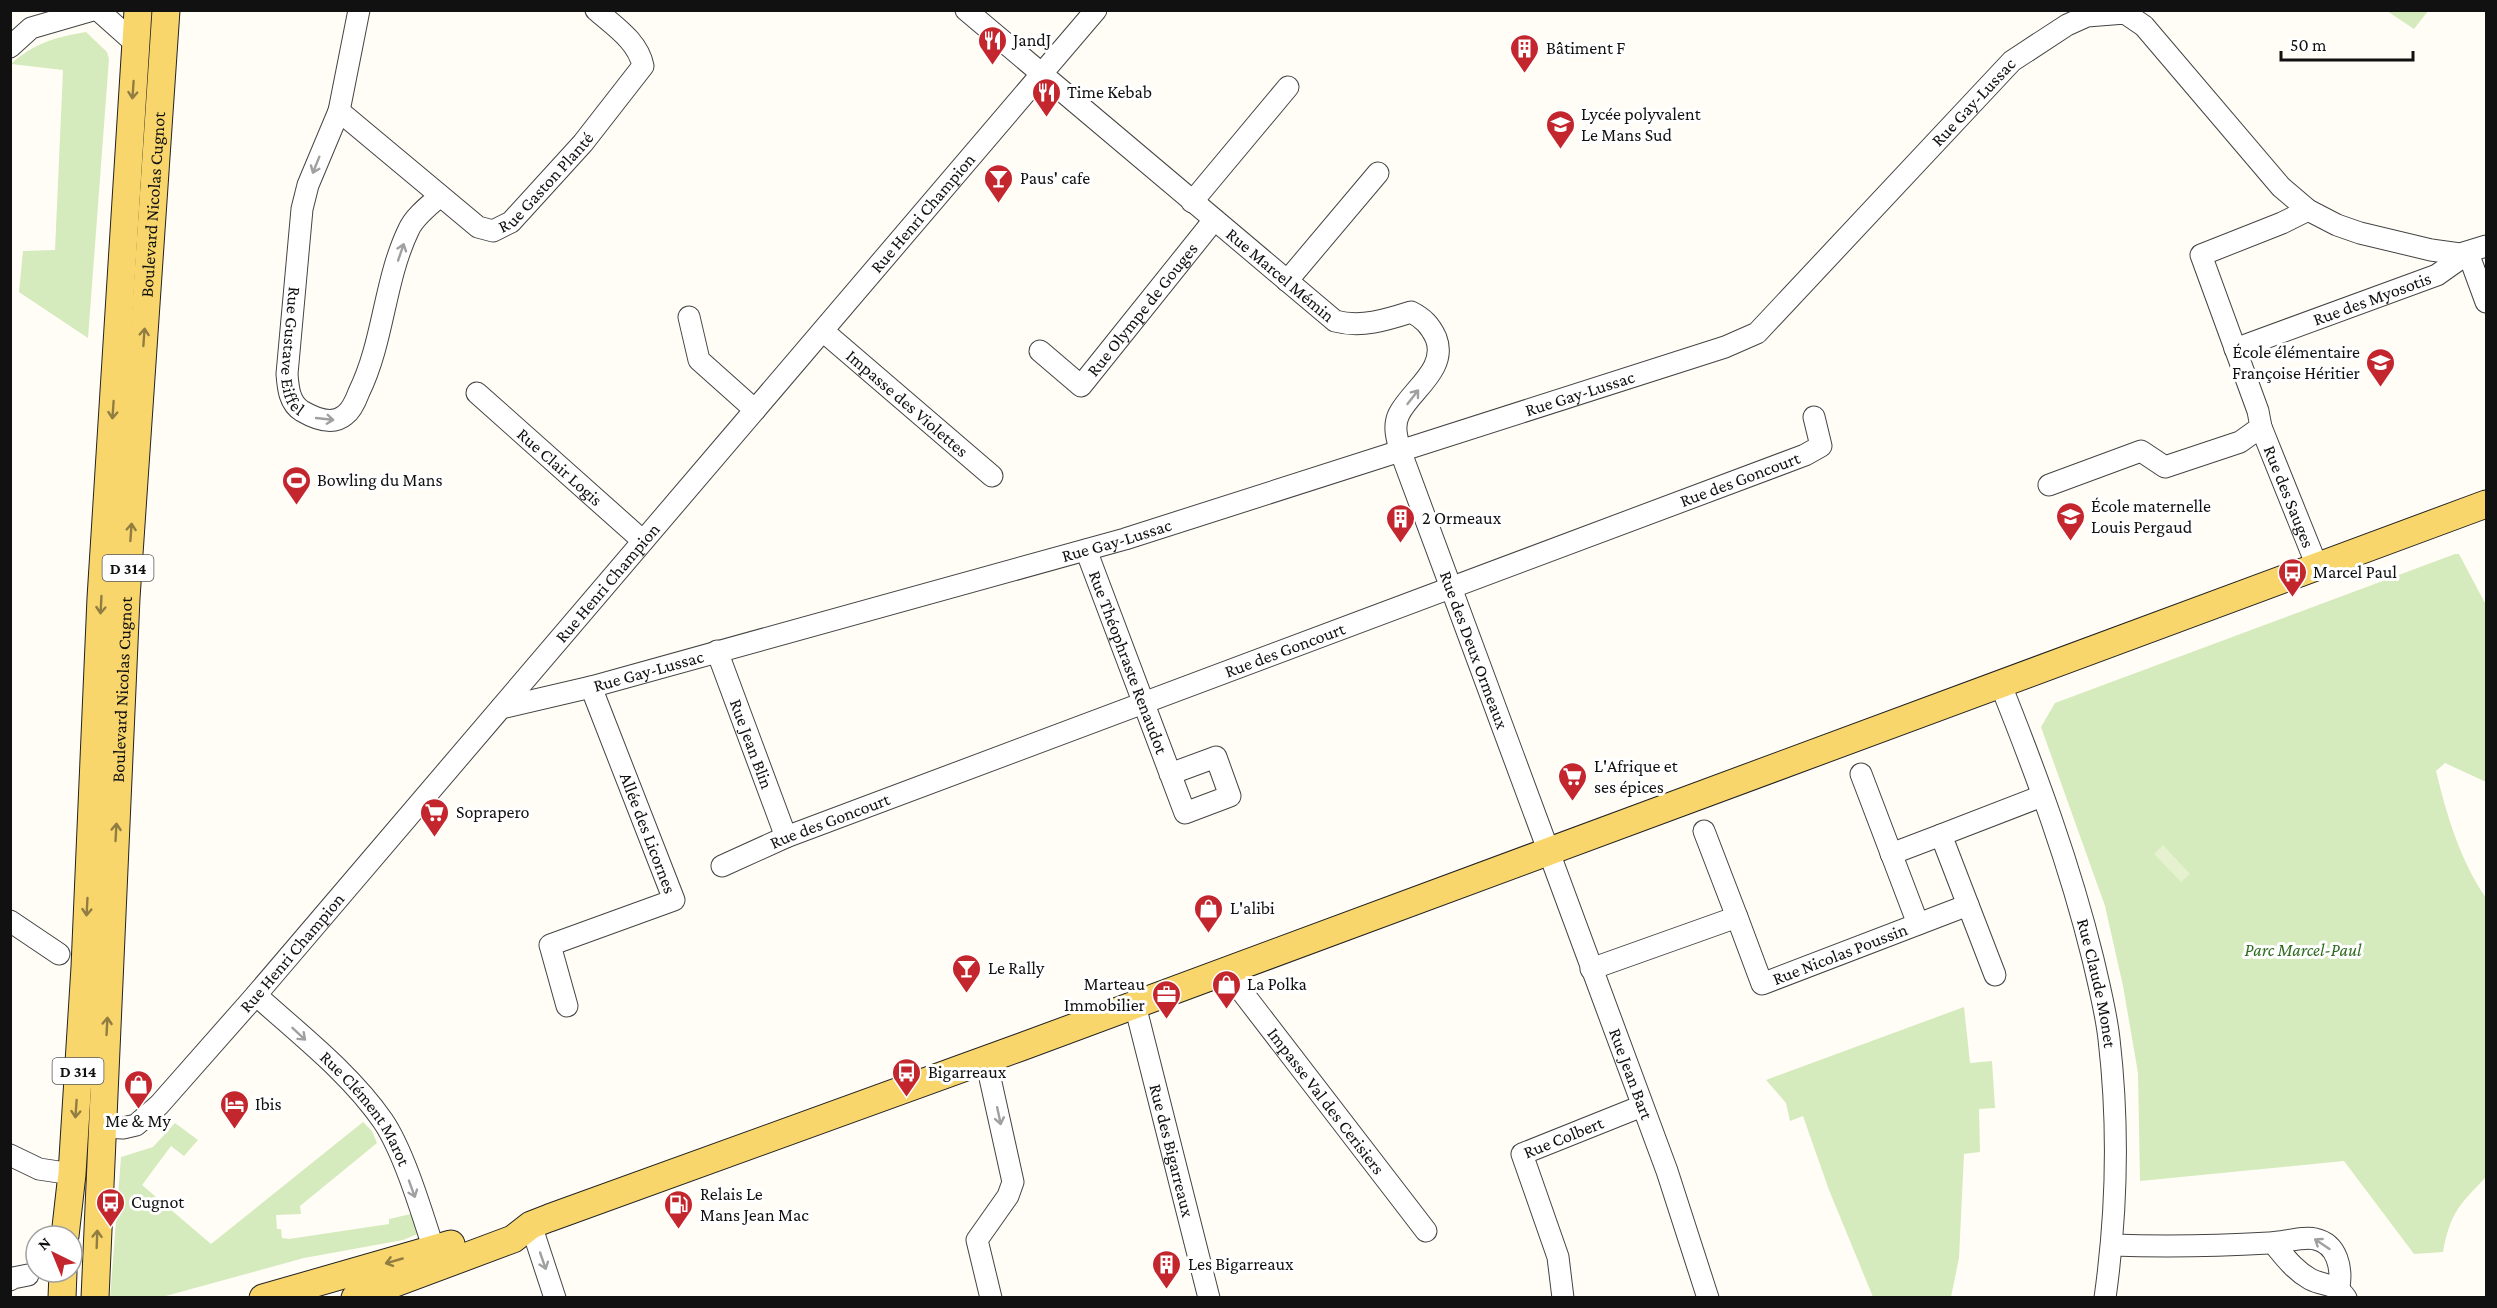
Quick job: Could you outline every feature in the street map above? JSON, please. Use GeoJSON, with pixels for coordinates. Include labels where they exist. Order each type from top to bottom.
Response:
{"type":"FeatureCollection","features":[{"type":"Feature","properties":{"kind":"main road","name":"Boulevard Nicolas Cugnot"},"geometry":{"type":"LineString","coordinates":[[66,1224],[72,1174],[85,967],[101,598],[138,10]]}},
{"type":"Feature","properties":{"kind":"main road","name":"Boulevard Nicolas Cugnot"},"geometry":{"type":"LineString","coordinates":[[95,1298],[126,598],[165,10]]}},
{"type":"Feature","properties":{"kind":"main road"},"geometry":{"type":"LineString","coordinates":[[263,1298],[435,1250],[504,1227],[531,1225],[986,1060],[2487,504]]}},
{"type":"Feature","properties":{"kind":"main road"},"geometry":{"type":"LineString","coordinates":[[355,1298],[513,1239],[531,1225]]}},
{"type":"Feature","properties":{"kind":"main road"},"geometry":{"type":"LineString","coordinates":[[278,1298],[310,1284]]}},
{"type":"Feature","properties":{"kind":"street"},"geometry":{"type":"LineString","coordinates":[[14,38],[31,28],[93,10]]}},
{"type":"Feature","properties":{"kind":"street"},"geometry":{"type":"LineString","coordinates":[[98,10],[135,43]]}},
{"type":"Feature","properties":{"kind":"street"},"geometry":{"type":"LineString","coordinates":[[339,111],[359,10]]}},
{"type":"Feature","properties":{"kind":"street","name":"Rue Gaston Planté"},"geometry":{"type":"LineString","coordinates":[[339,111],[478,228],[493,231],[511,222],[583,143],[643,66],[640,54],[633,45],[596,10]]}},
{"type":"Feature","properties":{"kind":"street","name":"Rue Marcel Mémin"},"geometry":{"type":"LineString","coordinates":[[966,10],[1335,321],[1352,326],[1387,320],[1411,312],[1425,321],[1431,328],[1438,345],[1438,357],[1417,393],[1399,414],[1396,430],[1400,450]]}},
{"type":"Feature","properties":{"kind":"street","name":"Rue Henri Champion"},"geometry":{"type":"LineString","coordinates":[[102,1127],[123,1128],[136,1125],[159,1105],[1096,10]]}},
{"type":"Feature","properties":{"kind":"street","name":"Rue Gay-Lussac"},"geometry":{"type":"LineString","coordinates":[[501,708],[591,687],[1086,550],[1725,347],[1757,333],[2012,61],[2067,25],[2087,16],[2125,13],[2144,26],[2281,187],[2308,210],[2337,225],[2381,240],[2431,250],[2477,250]]}},
{"type":"Feature","properties":{"kind":"street"},"geometry":{"type":"LineString","coordinates":[[1192,202],[1288,87]]}},
{"type":"Feature","properties":{"kind":"street","name":"Rue Gustave Eiffel"},"geometry":{"type":"LineString","coordinates":[[339,111],[308,185],[302,209],[287,374],[289,393],[298,408],[314,418],[333,421],[345,415],[354,404],[370,370],[398,258],[410,228],[440,196]]}},
{"type":"Feature","properties":{"kind":"street"},"geometry":{"type":"LineString","coordinates":[[1287,281],[1378,173]]}},
{"type":"Feature","properties":{"kind":"street","name":"Rue des Sauges"},"geometry":{"type":"LineString","coordinates":[[2308,210],[2282,223],[2201,255],[2261,427],[2318,566]]}},
{"type":"Feature","properties":{"kind":"street","name":"Rue Olympe de Gouges"},"geometry":{"type":"LineString","coordinates":[[1040,351],[1081,386],[1214,220]]}},
{"type":"Feature","properties":{"kind":"street"},"geometry":{"type":"LineString","coordinates":[[2477,250],[2487,302]]}},
{"type":"Feature","properties":{"kind":"street","name":"Rue des Myosotis"},"geometry":{"type":"LineString","coordinates":[[2235,349],[2437,275],[2477,250]]}},
{"type":"Feature","properties":{"kind":"street"},"geometry":{"type":"LineString","coordinates":[[689,317],[699,360],[755,410]]}},
{"type":"Feature","properties":{"kind":"street","name":"Impasse des Violettes"},"geometry":{"type":"LineString","coordinates":[[823,331],[992,476]]}},
{"type":"Feature","properties":{"kind":"street","name":"Rue Clair Logis"},"geometry":{"type":"LineString","coordinates":[[477,393],[643,541]]}},
{"type":"Feature","properties":{"kind":"street","name":"Rue des Goncourt"},"geometry":{"type":"LineString","coordinates":[[722,866],[786,837],[1805,455],[1821,447],[1814,417]]}},
{"type":"Feature","properties":{"kind":"street","name":"Rue des Sauges"},"geometry":{"type":"LineString","coordinates":[[2049,484],[2141,451],[2165,467],[2240,442],[2261,427]]}},
{"type":"Feature","properties":{"kind":"street","name":"Rue des Deux Ormeaux"},"geometry":{"type":"LineString","coordinates":[[1400,450],[1547,851]]}},
{"type":"Feature","properties":{"kind":"street","name":"Rue Théophraste Renaudot"},"geometry":{"type":"LineString","coordinates":[[1086,550],[1170,774]]}},
{"type":"Feature","properties":{"kind":"street","name":"Rue Jean Blin"},"geometry":{"type":"LineString","coordinates":[[717,651],[786,837]]}},
{"type":"Feature","properties":{"kind":"street","name":"Rue Claude Monet"},"geometry":{"type":"LineString","coordinates":[[2000,684],[2079,903],[2109,1038],[2117,1141],[2112,1245],[2105,1298]]}},
{"type":"Feature","properties":{"kind":"street","name":"Allée des Licornes"},"geometry":{"type":"LineString","coordinates":[[567,1005],[550,945],[674,900],[591,687]]}},
{"type":"Feature","properties":{"kind":"street","name":"Rue Nicolas Poussin"},"geometry":{"type":"LineString","coordinates":[[1860,774],[1918,924]]}},
{"type":"Feature","properties":{"kind":"street"},"geometry":{"type":"LineString","coordinates":[[1891,854],[2042,796]]}},
{"type":"Feature","properties":{"kind":"street","name":"Rue Nicolas Poussin"},"geometry":{"type":"LineString","coordinates":[[1704,831],[1762,984],[1968,905]]}},
{"type":"Feature","properties":{"kind":"street"},"geometry":{"type":"LineString","coordinates":[[1941,835],[1995,975]]}},
{"type":"Feature","properties":{"kind":"street","name":"Rue Jean Bart"},"geometry":{"type":"LineString","coordinates":[[1547,851],[1667,1171],[1708,1298]]}},
{"type":"Feature","properties":{"kind":"street"},"geometry":{"type":"LineString","coordinates":[[1591,969],[1737,917]]}},
{"type":"Feature","properties":{"kind":"street"},"geometry":{"type":"LineString","coordinates":[[10,921],[59,954]]}},
{"type":"Feature","properties":{"kind":"street","name":"Impasse Val des Cerisiers"},"geometry":{"type":"LineString","coordinates":[[1226,971],[1426,1231]]}},
{"type":"Feature","properties":{"kind":"street","name":"Rue Clément Marot"},"geometry":{"type":"LineString","coordinates":[[256,994],[351,1082],[384,1122],[402,1161],[435,1250]]}},
{"type":"Feature","properties":{"kind":"street","name":"Rue des Bigarreaux"},"geometry":{"type":"LineString","coordinates":[[1135,1005],[1209,1298]]}},
{"type":"Feature","properties":{"kind":"street"},"geometry":{"type":"LineString","coordinates":[[986,1060],[1013,1182],[1008,1196],[977,1240],[991,1298]]}},
{"type":"Feature","properties":{"kind":"street","name":"Rue Colbert"},"geometry":{"type":"LineString","coordinates":[[1563,1298],[1558,1257],[1522,1154],[1642,1106]]}},
{"type":"Feature","properties":{"kind":"street"},"geometry":{"type":"LineString","coordinates":[[10,1155],[39,1169],[72,1174]]}},
{"type":"Feature","properties":{"kind":"street"},"geometry":{"type":"LineString","coordinates":[[531,1225],[555,1298]]}},
{"type":"Feature","properties":{"kind":"street"},"geometry":{"type":"LineString","coordinates":[[2112,1245],[2175,1247],[2273,1243],[2314,1238],[2325,1244],[2335,1255],[2342,1270],[2343,1292],[2313,1280],[2295,1269],[2273,1243]]}},
{"type":"Feature","properties":{"kind":"green space"},"geometry":{"type":"Polygon","coordinates":[[[2387,11],[2428,11],[2414,29],[2387,11]]]}},
{"type":"Feature","properties":{"kind":"green space"},"geometry":{"type":"Polygon","coordinates":[[[86,32],[107,52],[109,59],[88,338],[19,292],[23,251],[55,250],[63,70],[11,64],[28,51],[46,42],[86,32]]]}},
{"type":"Feature","properties":{"kind":"green space","name":"Parc Marcel-Paul"},"geometry":{"type":"Polygon","coordinates":[[[2459,554],[2486,605],[2486,782],[2445,763],[2436,771],[2455,837],[2486,898],[2486,1177],[2457,1210],[2449,1228],[2443,1252],[2414,1254],[2344,1161],[2140,1181],[2138,1073],[2123,986],[2105,906],[2041,727],[2055,703],[2459,554]]]}},
{"type":"Feature","properties":{"kind":"green space"},"geometry":{"type":"Polygon","coordinates":[[[2163,845],[2190,874],[2181,882],[2154,854],[2163,845]]]}},
{"type":"Feature","properties":{"kind":"green space"},"geometry":{"type":"Polygon","coordinates":[[[1964,1007],[1970,1063],[1992,1061],[1995,1108],[1979,1109],[1980,1152],[1964,1154],[1959,1258],[1951,1297],[1873,1297],[1829,1190],[1803,1116],[1790,1121],[1786,1103],[1766,1080],[1964,1007]]]}},
{"type":"Feature","properties":{"kind":"green space"},"geometry":{"type":"Polygon","coordinates":[[[363,1122],[372,1131],[377,1143],[300,1206],[301,1214],[276,1215],[277,1229],[281,1229],[282,1238],[289,1239],[389,1224],[389,1219],[415,1213],[422,1232],[403,1240],[304,1258],[162,1297],[110,1298],[121,1157],[153,1147],[175,1123],[198,1140],[184,1156],[171,1146],[142,1185],[211,1244],[363,1122]]]}},
{"type":"Feature","properties":{"kind":"place","name":"JandJ"},"geometry":{"type":"Point","coordinates":[992,66]}},
{"type":"Feature","properties":{"kind":"place","name":"Bâtiment F"},"geometry":{"type":"Point","coordinates":[1525,74]}},
{"type":"Feature","properties":{"kind":"place","name":"Time Kebab"},"geometry":{"type":"Point","coordinates":[1046,118]}},
{"type":"Feature","properties":{"kind":"place","name":"Lycée polyvalent Le Mans Sud"},"geometry":{"type":"Point","coordinates":[1560,150]}},
{"type":"Feature","properties":{"kind":"place","name":"Paus' cafe"},"geometry":{"type":"Point","coordinates":[999,204]}},
{"type":"Feature","properties":{"kind":"place","name":"École élémentaire Françoise Héritier"},"geometry":{"type":"Point","coordinates":[2381,388]}},
{"type":"Feature","properties":{"kind":"place","name":"Bowling du Mans"},"geometry":{"type":"Point","coordinates":[296,506]}},
{"type":"Feature","properties":{"kind":"place","name":"École maternelle Louis Pergaud"},"geometry":{"type":"Point","coordinates":[2070,542]}},
{"type":"Feature","properties":{"kind":"place","name":"2 Ormeaux"},"geometry":{"type":"Point","coordinates":[1401,544]}},
{"type":"Feature","properties":{"kind":"place","name":"Marcel Paul"},"geometry":{"type":"Point","coordinates":[2292,598]}},
{"type":"Feature","properties":{"kind":"place","name":"L'Afrique et ses épices"},"geometry":{"type":"Point","coordinates":[1573,802]}},
{"type":"Feature","properties":{"kind":"place","name":"Soprapero"},"geometry":{"type":"Point","coordinates":[435,838]}},
{"type":"Feature","properties":{"kind":"place","name":"L'alibi"},"geometry":{"type":"Point","coordinates":[1209,934]}},
{"type":"Feature","properties":{"kind":"place","name":"Le Rally"},"geometry":{"type":"Point","coordinates":[967,994]}},
{"type":"Feature","properties":{"kind":"place","name":"La Polka"},"geometry":{"type":"Point","coordinates":[1226,1010]}},
{"type":"Feature","properties":{"kind":"place","name":"Marteau Immobilier"},"geometry":{"type":"Point","coordinates":[1166,1020]}},
{"type":"Feature","properties":{"kind":"place","name":"Bigarreaux"},"geometry":{"type":"Point","coordinates":[907,1098]}},
{"type":"Feature","properties":{"kind":"place","name":"Me & My"},"geometry":{"type":"Point","coordinates":[138,1110]}},
{"type":"Feature","properties":{"kind":"place","name":"Ibis"},"geometry":{"type":"Point","coordinates":[234,1130]}},
{"type":"Feature","properties":{"kind":"place","name":"Cugnot"},"geometry":{"type":"Point","coordinates":[110,1228]}},
{"type":"Feature","properties":{"kind":"place","name":"Relais Le Mans Jean Mac"},"geometry":{"type":"Point","coordinates":[679,1230]}},
{"type":"Feature","properties":{"kind":"place","name":"Les Bigarreaux"},"geometry":{"type":"Point","coordinates":[1167,1290]}}]}
